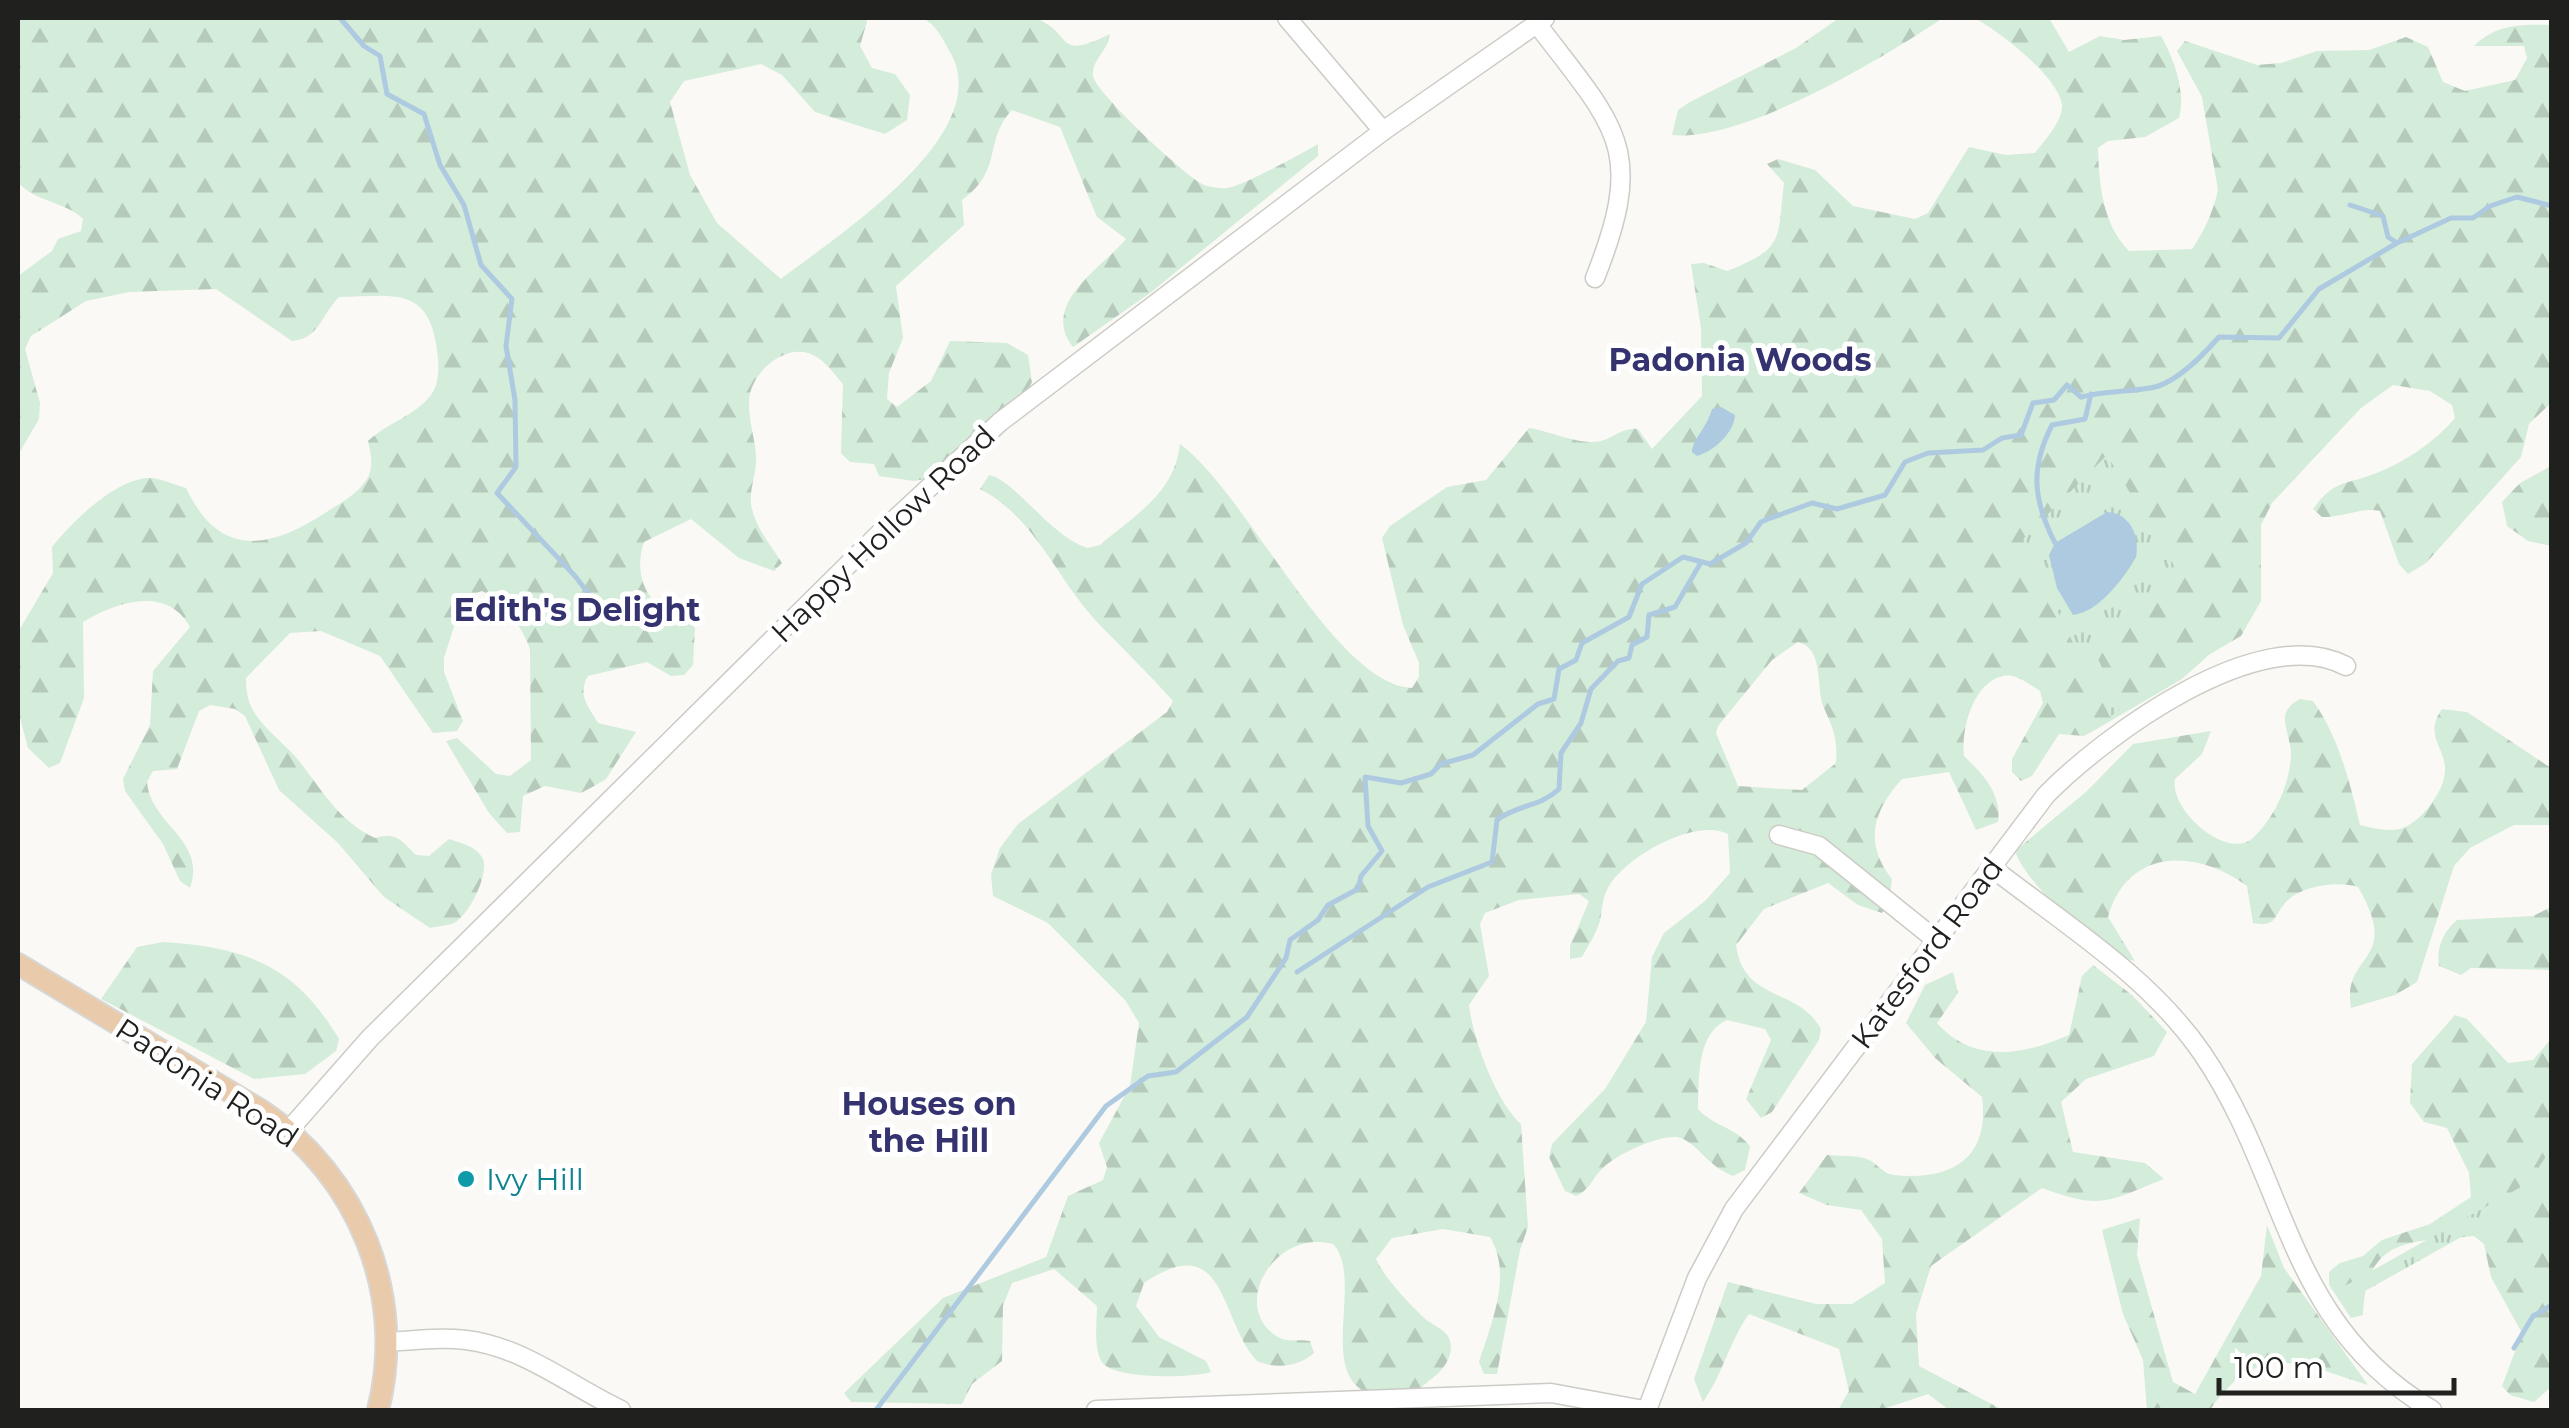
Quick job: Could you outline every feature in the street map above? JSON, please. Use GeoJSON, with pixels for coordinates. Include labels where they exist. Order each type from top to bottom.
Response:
{"type":"FeatureCollection","features":[{"type":"Feature","properties":{"kind":"main road","name":"Padonia Road"},"geometry":{"type":"LineString","coordinates":[[18,964],[289,1130],[332,1176],[361,1225],[378,1272],[388,1342],[378,1410]]}},
{"type":"Feature","properties":{"kind":"street"},"geometry":{"type":"LineString","coordinates":[[1287,18],[1384,130]]}},
{"type":"Feature","properties":{"kind":"street"},"geometry":{"type":"LineString","coordinates":[[1541,21],[1601,110],[1620,150],[1620,210],[1596,278]]}},
{"type":"Feature","properties":{"kind":"street","name":"Happy Hollow Road"},"geometry":{"type":"LineString","coordinates":[[289,1130],[370,1038],[962,456],[1067,370],[1203,272],[1384,130],[1541,21]]}},
{"type":"Feature","properties":{"kind":"street","name":"Katesford Road"},"geometry":{"type":"LineString","coordinates":[[1646,1410],[1713,1242],[2046,795],[2077,764],[2145,713],[2229,672],[2320,656],[2346,666]]}},
{"type":"Feature","properties":{"kind":"street"},"geometry":{"type":"LineString","coordinates":[[1779,835],[1819,846],[1936,940]]}},
{"type":"Feature","properties":{"kind":"street"},"geometry":{"type":"LineString","coordinates":[[1990,867],[2142,986],[2199,1048],[2240,1116],[2292,1248],[2329,1318],[2380,1374],[2432,1410]]}},
{"type":"Feature","properties":{"kind":"street"},"geometry":{"type":"LineString","coordinates":[[388,1342],[443,1339],[488,1344],[538,1364],[621,1410]]}},
{"type":"Feature","properties":{"kind":"street"},"geometry":{"type":"LineString","coordinates":[[1096,1410],[1552,1392],[1646,1410]]}},
{"type":"Feature","properties":{"kind":"green space"},"geometry":{"type":"Polygon","coordinates":[[[1026,16],[1047,24],[1072,45],[1110,34],[1093,70],[1098,85],[1143,134],[1204,185],[1234,186],[1318,144],[1318,156],[1150,293],[1073,347],[1065,331],[1069,301],[1126,239],[1097,217],[1060,127],[1012,110],[998,133],[983,178],[962,200],[964,225],[896,286],[903,338],[889,373],[887,399],[897,407],[931,381],[950,341],[1007,343],[1028,355],[1032,382],[1020,406],[926,479],[879,476],[874,464],[850,462],[841,453],[843,384],[827,366],[814,355],[798,352],[769,364],[755,381],[749,401],[756,455],[751,503],[761,530],[782,563],[774,571],[739,558],[691,519],[644,542],[640,568],[649,594],[695,628],[693,665],[684,675],[671,676],[647,662],[588,676],[584,695],[598,723],[636,732],[606,779],[596,785],[581,793],[545,786],[523,796],[520,832],[507,833],[489,813],[446,741],[457,738],[496,774],[510,776],[531,760],[530,650],[518,625],[498,602],[482,591],[471,595],[457,617],[444,658],[444,672],[463,721],[457,731],[433,733],[380,656],[321,631],[290,633],[246,678],[249,702],[264,726],[294,755],[339,812],[361,831],[375,838],[398,839],[416,855],[429,856],[449,839],[473,848],[483,859],[480,884],[466,912],[454,923],[430,928],[384,897],[338,843],[279,790],[245,716],[235,709],[210,705],[199,711],[177,769],[153,771],[147,782],[158,810],[191,857],[190,888],[180,881],[163,844],[125,791],[123,779],[150,725],[153,671],[190,627],[168,606],[140,601],[110,608],[83,622],[84,698],[60,763],[49,768],[28,748],[18,710],[18,632],[53,573],[52,547],[82,515],[121,486],[152,478],[186,488],[199,511],[229,536],[246,541],[284,535],[358,490],[371,470],[368,441],[424,402],[434,390],[438,367],[433,329],[426,314],[416,304],[391,296],[339,297],[314,331],[292,341],[216,289],[129,292],[86,301],[31,336],[25,349],[40,403],[39,419],[18,455],[18,276],[52,251],[58,239],[81,231],[83,219],[68,208],[32,194],[18,182],[18,18],[868,18],[860,46],[872,68],[895,74],[910,95],[907,120],[885,134],[815,112],[782,75],[761,64],[684,81],[670,102],[690,175],[717,223],[781,279],[904,180],[932,149],[951,116],[959,84],[950,52],[935,28],[922,18],[1026,16]]]}},
{"type":"Feature","properties":{"kind":"green space"},"geometry":{"type":"Polygon","coordinates":[[[1839,18],[1943,18],[1850,74],[1774,112],[1702,134],[1672,135],[1678,110],[1796,48],[1839,18]]]}},
{"type":"Feature","properties":{"kind":"green space"},"geometry":{"type":"Polygon","coordinates":[[[1974,18],[2049,18],[2069,52],[2100,36],[2124,40],[2161,36],[2178,76],[2179,118],[2145,137],[2108,141],[2098,148],[2108,216],[2129,251],[2192,249],[2216,198],[2218,190],[2202,97],[2177,51],[2185,41],[2257,65],[2281,63],[2317,51],[2369,50],[2406,37],[2428,47],[2443,82],[2465,91],[2515,80],[2527,58],[2524,46],[2474,46],[2482,39],[2510,27],[2551,25],[2551,403],[2529,424],[2521,457],[2426,563],[2408,574],[2399,564],[2380,511],[2322,517],[2313,509],[2336,487],[2410,456],[2455,418],[2452,405],[2430,391],[2393,385],[2361,408],[2272,503],[2261,525],[2261,601],[2241,636],[2210,654],[2182,679],[2084,736],[2059,734],[2032,776],[2021,781],[2012,772],[2012,759],[2043,703],[2040,691],[2008,675],[1983,688],[1967,722],[1964,756],[1994,794],[1998,822],[1976,830],[1949,772],[1902,779],[1884,804],[1875,828],[1878,853],[1892,879],[1889,903],[1882,913],[1858,905],[1828,883],[1764,909],[1736,945],[1749,977],[1799,1006],[1821,1029],[1819,1040],[1772,1112],[1761,1118],[1746,1099],[1771,1040],[1765,1029],[1727,1020],[1704,1046],[1698,1109],[1750,1146],[1745,1170],[1733,1176],[1683,1139],[1665,1138],[1618,1157],[1576,1196],[1565,1191],[1549,1157],[1552,1144],[1605,1089],[1646,1022],[1652,957],[1664,933],[1705,901],[1730,873],[1728,834],[1714,830],[1679,836],[1628,865],[1607,890],[1598,926],[1582,957],[1570,959],[1570,946],[1589,901],[1579,894],[1519,900],[1485,913],[1480,924],[1489,976],[1469,1005],[1487,1069],[1503,1101],[1521,1124],[1528,1227],[1520,1250],[1497,1374],[1484,1374],[1479,1362],[1498,1300],[1497,1252],[1490,1237],[1443,1229],[1392,1238],[1376,1259],[1404,1297],[1446,1333],[1450,1342],[1449,1358],[1443,1368],[1417,1390],[1401,1397],[1368,1393],[1352,1380],[1344,1360],[1342,1262],[1333,1244],[1311,1242],[1292,1248],[1276,1260],[1264,1275],[1258,1292],[1258,1310],[1265,1326],[1283,1339],[1310,1341],[1314,1353],[1294,1364],[1279,1366],[1257,1361],[1217,1286],[1206,1272],[1191,1266],[1171,1269],[1144,1283],[1136,1306],[1159,1337],[1206,1361],[1211,1372],[1154,1376],[1109,1368],[1097,1350],[1097,1306],[1054,1269],[1012,1283],[1003,1306],[1002,1361],[972,1384],[962,1404],[851,1402],[844,1393],[943,1298],[1046,1257],[1068,1196],[1103,1180],[1107,1167],[1099,1143],[1130,1086],[1139,1023],[1125,1000],[1048,923],[993,896],[991,874],[1000,848],[1018,824],[1167,712],[1173,701],[1083,606],[1031,532],[999,501],[980,489],[989,475],[1010,487],[1059,532],[1087,548],[1100,545],[1162,490],[1180,444],[1234,502],[1322,622],[1352,655],[1382,678],[1412,688],[1419,677],[1419,663],[1403,625],[1382,538],[1390,526],[1447,487],[1486,480],[1529,428],[1593,442],[1638,429],[1652,449],[1702,396],[1701,328],[1691,264],[1704,263],[1727,271],[1759,256],[1775,240],[1784,183],[1767,164],[1778,159],[1815,170],[1853,206],[1915,219],[1928,213],[1969,147],[2006,155],[2035,153],[2059,118],[2062,105],[2058,94],[2039,68],[1974,18]],[[1798,642],[1772,660],[1718,726],[1716,733],[1738,786],[1802,790],[1836,763],[1835,740],[1821,699],[1816,660],[1798,642]]]}},
{"type":"Feature","properties":{"kind":"green space"},"geometry":{"type":"Polygon","coordinates":[[[2107,455],[2175,567],[2092,646],[2121,709],[2110,717],[2022,540],[2107,455]]]}},
{"type":"Feature","properties":{"kind":"green space"},"geometry":{"type":"Polygon","coordinates":[[[2552,466],[2551,546],[2528,541],[2507,526],[2502,502],[2520,483],[2552,466]]]}},
{"type":"Feature","properties":{"kind":"green space"},"geometry":{"type":"Polygon","coordinates":[[[2300,699],[2313,701],[2330,730],[2348,777],[2360,825],[2400,829],[2416,820],[2431,804],[2442,786],[2445,768],[2435,733],[2442,709],[2467,712],[2551,768],[2551,825],[2514,825],[2470,848],[2454,866],[2417,982],[2395,995],[2351,1008],[2354,976],[2373,944],[2374,931],[2358,887],[2332,885],[2303,891],[2288,900],[2272,922],[2261,924],[2253,923],[2247,886],[2227,874],[2186,861],[2166,861],[2147,867],[2117,894],[2108,917],[2135,961],[2104,946],[2066,916],[2022,865],[2015,851],[2087,791],[2133,744],[2211,731],[2202,754],[2175,779],[2181,805],[2215,838],[2242,843],[2253,838],[2268,820],[2284,788],[2291,754],[2285,716],[2300,699]]]}},
{"type":"Feature","properties":{"kind":"green space"},"geometry":{"type":"Polygon","coordinates":[[[2551,907],[2551,970],[2471,968],[2461,975],[2439,966],[2442,941],[2457,920],[2533,916],[2551,907]]]}},
{"type":"Feature","properties":{"kind":"green space"},"geometry":{"type":"Polygon","coordinates":[[[163,942],[243,955],[286,977],[322,1014],[339,1039],[336,1051],[305,1074],[254,1079],[101,999],[137,947],[163,942]]]}},
{"type":"Feature","properties":{"kind":"green space"},"geometry":{"type":"Polygon","coordinates":[[[2093,965],[2132,995],[2167,1032],[2154,1056],[2086,1079],[2061,1102],[2073,1152],[2145,1163],[2164,1179],[2116,1198],[2092,1201],[2042,1188],[1931,1266],[1916,1314],[1919,1366],[2003,1410],[1949,1410],[1928,1394],[1880,1410],[1838,1410],[1849,1391],[1839,1349],[1749,1314],[1703,1402],[1694,1379],[1728,1282],[1816,1304],[1852,1304],[1885,1283],[1882,1239],[1861,1210],[1827,1205],[1799,1193],[1827,1155],[1863,1158],[1890,1174],[1915,1176],[1949,1169],[1973,1150],[1980,1136],[1982,1097],[1935,1058],[1906,1023],[1925,985],[1953,972],[1958,993],[1937,1023],[1966,1045],[2017,1051],[2069,1035],[2082,976],[2093,965]]]}},
{"type":"Feature","properties":{"kind":"green space"},"geometry":{"type":"Polygon","coordinates":[[[2455,1015],[2467,1019],[2508,1063],[2533,1060],[2551,1039],[2551,1387],[2534,1402],[2510,1395],[2502,1386],[2522,1333],[2491,1277],[2484,1244],[2474,1236],[2412,1243],[2383,1257],[2366,1289],[2363,1315],[2351,1318],[2329,1285],[2329,1272],[2340,1263],[2363,1256],[2382,1240],[2430,1224],[2471,1197],[2469,1173],[2447,1128],[2424,1122],[2410,1103],[2412,1064],[2455,1015]]]}},
{"type":"Feature","properties":{"kind":"green space"},"geometry":{"type":"Polygon","coordinates":[[[2551,1149],[2551,1175],[2538,1194],[2342,1304],[2334,1292],[2528,1183],[2551,1149]]]}},
{"type":"Feature","properties":{"kind":"green space"},"geometry":{"type":"Polygon","coordinates":[[[2140,1218],[2137,1255],[2173,1382],[2195,1394],[2261,1276],[2267,1225],[2284,1268],[2368,1385],[2301,1365],[2264,1365],[2228,1388],[2210,1410],[2147,1410],[2143,1360],[2123,1314],[2102,1230],[2140,1218]]]}},
{"type":"Feature","properties":{"kind":"water"},"geometry":{"type":"Polygon","coordinates":[[[1721,407],[1735,415],[1734,422],[1716,446],[1697,456],[1692,452],[1695,443],[1712,409],[1721,407]]]}},
{"type":"Feature","properties":{"kind":"water"},"geometry":{"type":"Polygon","coordinates":[[[2107,512],[2122,516],[2132,527],[2136,557],[2101,601],[2073,615],[2057,588],[2049,555],[2055,543],[2107,512]]]}},
{"type":"Feature","properties":{"kind":"waterway"},"geometry":{"type":"LineString","coordinates":[[340,18],[364,46],[380,56],[387,94],[424,114],[440,165],[464,205],[481,265],[512,299],[506,346],[515,400],[516,467],[497,493],[575,576],[608,619]]}},
{"type":"Feature","properties":{"kind":"waterway"},"geometry":{"type":"LineString","coordinates":[[876,1410],[1106,1106],[1148,1076],[1176,1072],[1247,1017],[1286,958],[1290,940],[1318,920],[1328,905],[1358,889],[1361,876],[1382,851],[1368,826],[1365,777],[1401,783],[1431,774],[1441,764],[1473,755],[1538,704],[1554,699],[1559,669],[1576,660],[1582,643],[1629,617],[1642,584],[1683,557],[1710,564],[1746,543],[1761,522],[1768,519],[1812,503],[1837,509],[1885,495],[1905,462],[1928,453],[1983,450],[2002,438],[2021,435],[2033,403],[2054,400],[2067,385],[2081,397],[2150,388],[2179,375],[2219,337],[2279,338],[2319,289],[2397,243],[2451,218],[2473,218],[2490,206],[2517,197],[2552,206]]}},
{"type":"Feature","properties":{"kind":"waterway"},"geometry":{"type":"LineString","coordinates":[[2350,205],[2383,216],[2388,237],[2397,243]]}},
{"type":"Feature","properties":{"kind":"waterway"},"geometry":{"type":"LineString","coordinates":[[2055,543],[2039,498],[2040,456],[2052,425],[2085,419],[2091,394]]}},
{"type":"Feature","properties":{"kind":"waterway"},"geometry":{"type":"LineString","coordinates":[[1297,972],[1428,887],[1492,862],[1497,820],[1559,789],[1561,753],[1581,723],[1591,689],[1618,661],[1629,658],[1632,645],[1647,637],[1649,615],[1675,607],[1700,564]]}},
{"type":"Feature","properties":{"kind":"waterway"},"geometry":{"type":"LineString","coordinates":[[2514,1348],[2533,1316],[2552,1305]]}},
{"type":"Feature","properties":{"kind":"place","name":"Ivy Hill"},"geometry":{"type":"Point","coordinates":[466,1179]}},
{"type":"Feature","properties":{"kind":"district","name":"Padonia Woods"},"geometry":{"type":"Point","coordinates":[1740,359]}},
{"type":"Feature","properties":{"kind":"district","name":"Edith's Delight"},"geometry":{"type":"Point","coordinates":[577,609]}},
{"type":"Feature","properties":{"kind":"district","name":"Houses on the Hill"},"geometry":{"type":"Point","coordinates":[929,1122]}}]}
